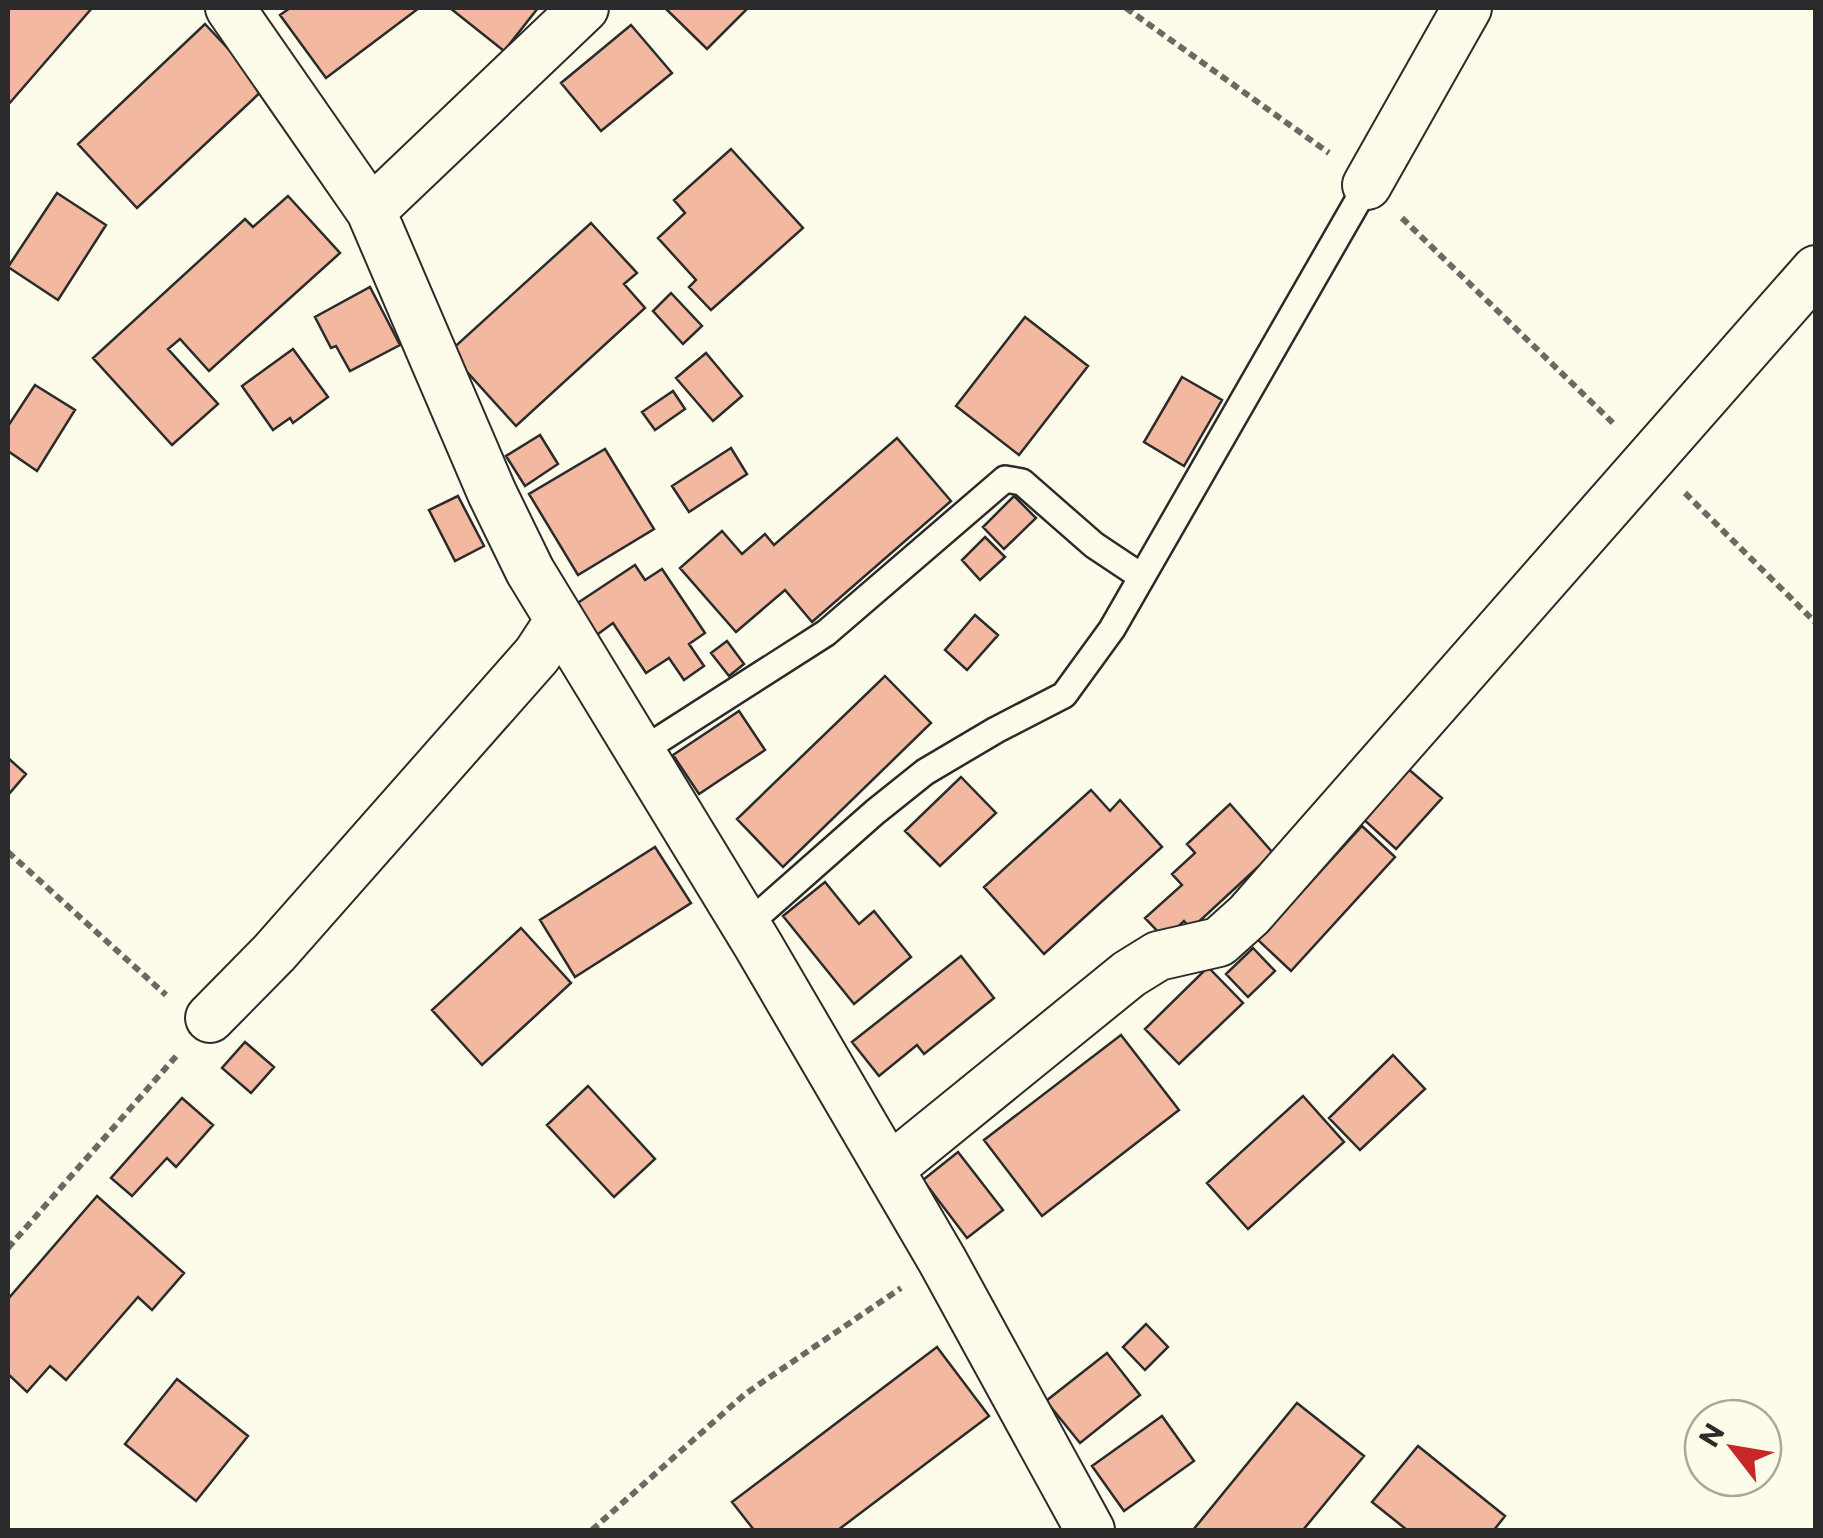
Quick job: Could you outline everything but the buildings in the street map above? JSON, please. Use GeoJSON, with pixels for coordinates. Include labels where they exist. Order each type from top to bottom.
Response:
{"type":"FeatureCollection","features":[{"type":"Feature","properties":{"kind":"street"},"geometry":{"type":"LineString","coordinates":[[230,8],[372,211],[492,494],[530,571],[747,925],[942,1260],[1090,1530]]}},
{"type":"Feature","properties":{"kind":"street"},"geometry":{"type":"LineString","coordinates":[[372,211],[584,8]]}},
{"type":"Feature","properties":{"kind":"street"},"geometry":{"type":"LineString","coordinates":[[1367,185],[1467,8]]}},
{"type":"Feature","properties":{"kind":"street"},"geometry":{"type":"LineString","coordinates":[[889,1169],[1130,974],[1158,956],[1219,942],[1249,915],[1816,270]]}},
{"type":"Feature","properties":{"kind":"street"},"geometry":{"type":"LineString","coordinates":[[210,1018],[274,953],[538,655],[560,620]]}},
{"type":"Feature","properties":{"kind":"lane"},"geometry":{"type":"LineString","coordinates":[[747,925],[925,772],[1064,694],[1112,629],[1367,185]]}},
{"type":"Feature","properties":{"kind":"lane"},"geometry":{"type":"LineString","coordinates":[[640,752],[826,633],[1005,478],[1022,482],[1094,546],[1142,577]]}},
{"type":"Feature","properties":{"kind":"path"},"geometry":{"type":"LineString","coordinates":[[1126,8],[1351,168],[1816,623]]}},
{"type":"Feature","properties":{"kind":"path"},"geometry":{"type":"LineString","coordinates":[[8,852],[170,1000],[210,1018],[8,1248]]}},
{"type":"Feature","properties":{"kind":"path"},"geometry":{"type":"LineString","coordinates":[[592,1530],[745,1394],[942,1260]]}}]}
